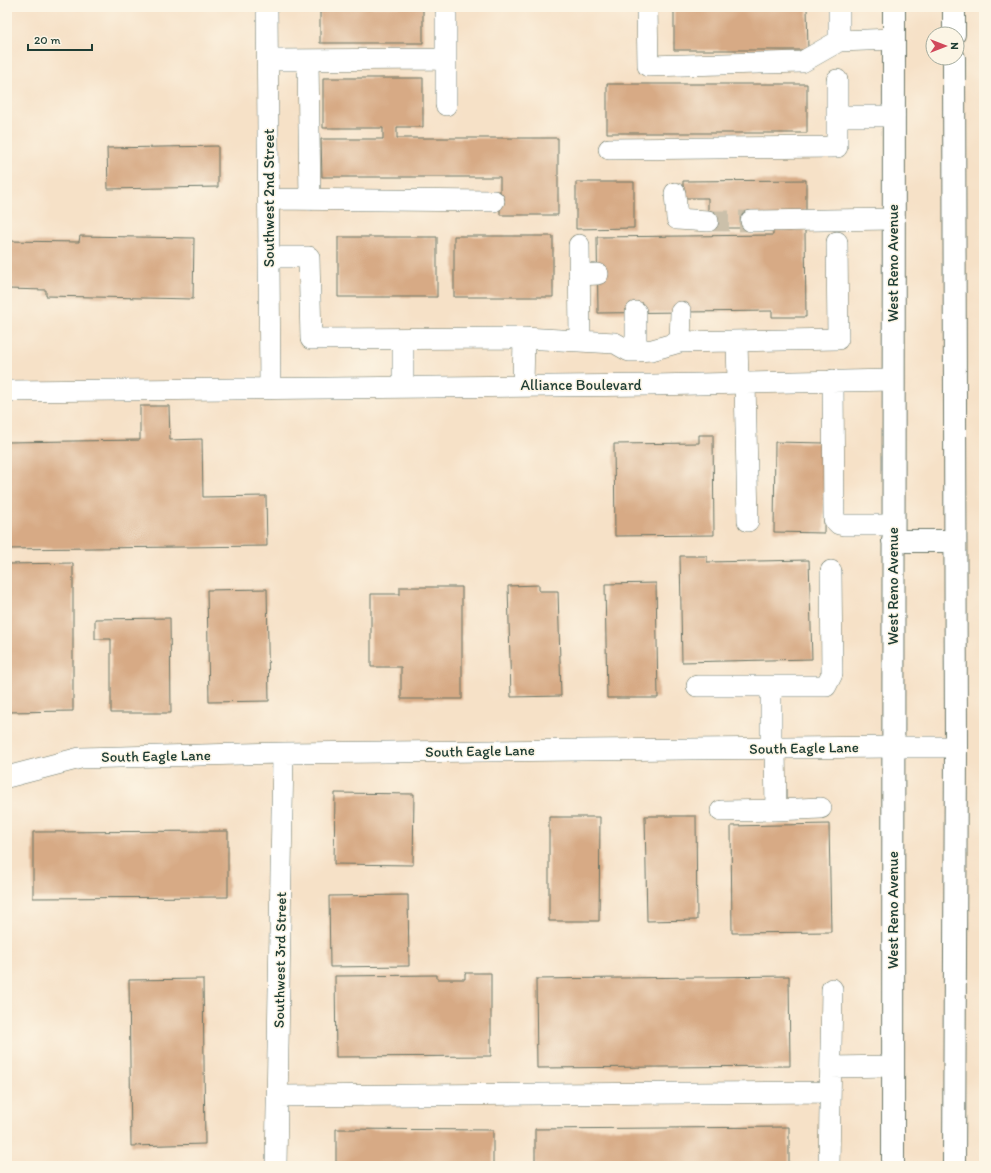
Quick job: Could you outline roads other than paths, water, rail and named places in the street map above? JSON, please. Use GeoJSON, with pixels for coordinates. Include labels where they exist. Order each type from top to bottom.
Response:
{"type":"FeatureCollection","features":[{"type":"Feature","properties":{"kind":"main road","name":"West Reno Avenue"},"geometry":{"type":"LineString","coordinates":[[893,1166],[894,7]]}},
{"type":"Feature","properties":{"kind":"main road"},"geometry":{"type":"LineString","coordinates":[[954,7],[954,26]]}},
{"type":"Feature","properties":{"kind":"main road"},"geometry":{"type":"LineString","coordinates":[[954,66],[956,747],[954,1166]]}},
{"type":"Feature","properties":{"kind":"main road"},"geometry":{"type":"LineString","coordinates":[[893,533],[955,541]]}},
{"type":"Feature","properties":{"kind":"street","name":"Southwest 2nd Street"},"geometry":{"type":"LineString","coordinates":[[267,7],[270,389]]}},
{"type":"Feature","properties":{"kind":"street"},"geometry":{"type":"LineString","coordinates":[[647,7],[648,66],[802,62],[840,41],[894,39]]}},
{"type":"Feature","properties":{"kind":"street"},"geometry":{"type":"LineString","coordinates":[[839,7],[840,41]]}},
{"type":"Feature","properties":{"kind":"street"},"geometry":{"type":"LineString","coordinates":[[446,13],[446,105]]}},
{"type":"Feature","properties":{"kind":"street"},"geometry":{"type":"LineString","coordinates":[[268,60],[446,59]]}},
{"type":"Feature","properties":{"kind":"street"},"geometry":{"type":"LineString","coordinates":[[308,60],[310,200]]}},
{"type":"Feature","properties":{"kind":"street"},"geometry":{"type":"LineString","coordinates":[[609,149],[837,147],[837,80]]}},
{"type":"Feature","properties":{"kind":"street"},"geometry":{"type":"LineString","coordinates":[[837,116],[894,116]]}},
{"type":"Feature","properties":{"kind":"street"},"geometry":{"type":"LineString","coordinates":[[675,193],[677,219],[708,221]]}},
{"type":"Feature","properties":{"kind":"street"},"geometry":{"type":"LineString","coordinates":[[268,199],[494,201]]}},
{"type":"Feature","properties":{"kind":"street"},"geometry":{"type":"LineString","coordinates":[[752,221],[894,219]]}},
{"type":"Feature","properties":{"kind":"street"},"geometry":{"type":"LineString","coordinates":[[269,257],[310,257],[311,339],[461,337],[524,338],[616,343],[629,351],[644,351],[680,342],[838,338],[837,242]]}},
{"type":"Feature","properties":{"kind":"street"},"geometry":{"type":"LineString","coordinates":[[579,245],[588,275],[580,341]]}},
{"type":"Feature","properties":{"kind":"street"},"geometry":{"type":"LineString","coordinates":[[636,312],[653,384]]}},
{"type":"Feature","properties":{"kind":"street"},"geometry":{"type":"LineString","coordinates":[[680,342],[681,312]]}},
{"type":"Feature","properties":{"kind":"street"},"geometry":{"type":"LineString","coordinates":[[403,338],[403,387]]}},
{"type":"Feature","properties":{"kind":"street"},"geometry":{"type":"LineString","coordinates":[[523,385],[524,338]]}},
{"type":"Feature","properties":{"kind":"street"},"geometry":{"type":"LineString","coordinates":[[737,341],[741,382],[748,521]]}},
{"type":"Feature","properties":{"kind":"street"},"geometry":{"type":"LineString","coordinates":[[834,380],[834,519],[839,524],[893,533]]}},
{"type":"Feature","properties":{"kind":"street","name":"Alliance Boulevard"},"geometry":{"type":"LineString","coordinates":[[7,391],[217,388],[270,389],[893,380]]}},
{"type":"Feature","properties":{"kind":"street"},"geometry":{"type":"LineString","coordinates":[[697,686],[826,686],[832,674],[831,571]]}},
{"type":"Feature","properties":{"kind":"street"},"geometry":{"type":"LineString","coordinates":[[771,686],[776,810]]}},
{"type":"Feature","properties":{"kind":"street","name":"South Eagle Lane"},"geometry":{"type":"LineString","coordinates":[[7,777],[80,758],[283,753],[956,747]]}},
{"type":"Feature","properties":{"kind":"street","name":"Southwest 3rd Street"},"geometry":{"type":"LineString","coordinates":[[276,1166],[283,753]]}},
{"type":"Feature","properties":{"kind":"street"},"geometry":{"type":"LineString","coordinates":[[721,812],[821,808]]}},
{"type":"Feature","properties":{"kind":"street"},"geometry":{"type":"LineString","coordinates":[[829,1166],[832,989]]}},
{"type":"Feature","properties":{"kind":"street"},"geometry":{"type":"LineString","coordinates":[[831,1067],[893,1066]]}},
{"type":"Feature","properties":{"kind":"street"},"geometry":{"type":"LineString","coordinates":[[278,1096],[830,1092]]}},
{"type":"Feature","properties":{"kind":"tunnel"},"geometry":{"type":"LineString","coordinates":[[708,221],[751,221]]}}]}
